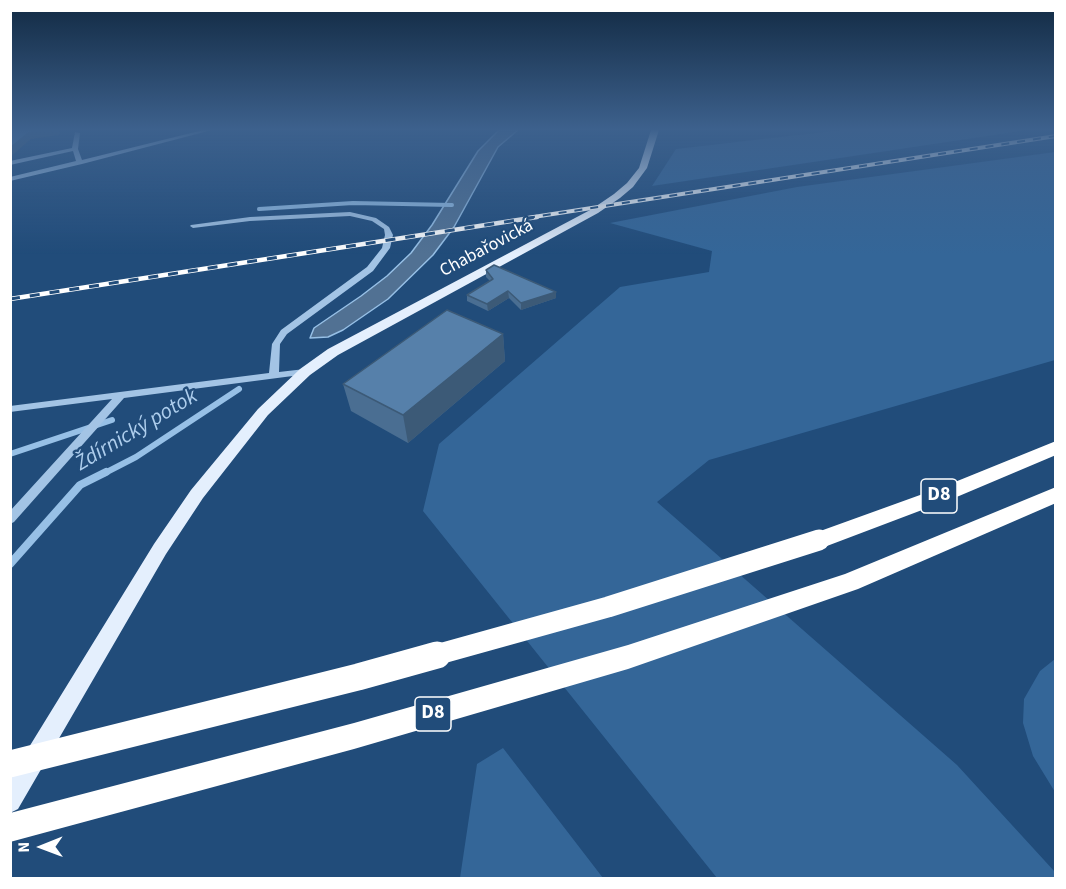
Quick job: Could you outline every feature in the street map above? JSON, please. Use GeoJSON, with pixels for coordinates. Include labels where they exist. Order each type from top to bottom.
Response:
{"type":"FeatureCollection","features":[{"type":"Feature","properties":{"kind":"highway","name":"D8"},"geometry":{"type":"LineString","coordinates":[[10,764],[358,677],[608,607],[819,540],[952,492],[1056,447]]}},
{"type":"Feature","properties":{"kind":"highway","name":"D8"},"geometry":{"type":"LineString","coordinates":[[10,828],[354,736],[628,657],[850,582],[1056,494]]}},
{"type":"Feature","properties":{"kind":"main road","name":"Chabařovická"},"geometry":{"type":"LineString","coordinates":[[10,801],[121,612],[197,494],[263,412],[306,372],[333,352],[610,201],[630,185],[640,171]]}},
{"type":"Feature","properties":{"kind":"street"},"geometry":{"type":"LineString","coordinates":[[10,179],[43,171]]}},
{"type":"Feature","properties":{"kind":"street"},"geometry":{"type":"LineString","coordinates":[[193,226],[250,219],[350,214],[374,219],[387,228],[389,235],[386,248],[370,269],[284,332],[276,344],[274,375]]}},
{"type":"Feature","properties":{"kind":"street"},"geometry":{"type":"LineString","coordinates":[[10,409],[306,372]]}},
{"type":"Feature","properties":{"kind":"street"},"geometry":{"type":"LineString","coordinates":[[10,519],[122,394]]}},
{"type":"Feature","properties":{"kind":"shaded area"},"geometry":{"type":"Polygon","coordinates":[[[465,171],[485,171],[454,227],[433,255],[388,299],[343,330],[328,337],[310,338],[314,328],[387,276],[411,253],[432,225],[465,171]]]}},
{"type":"Feature","properties":{"kind":"shaded area"},"geometry":{"type":"Polygon","coordinates":[[[661,171],[749,171],[652,186],[661,171]]]}},
{"type":"Feature","properties":{"kind":"shaded area"},"geometry":{"type":"Polygon","coordinates":[[[911,171],[1055,171],[1055,360],[709,460],[657,502],[957,765],[1055,872],[1055,878],[717,878],[423,511],[439,444],[620,287],[709,272],[712,251],[610,223],[797,187],[911,171]]]}},
{"type":"Feature","properties":{"kind":"shaded area"},"geometry":{"type":"Polygon","coordinates":[[[1055,659],[1055,792],[1033,756],[1023,723],[1024,699],[1040,671],[1055,659]]]}},
{"type":"Feature","properties":{"kind":"shaded area"},"geometry":{"type":"Polygon","coordinates":[[[503,748],[603,878],[460,878],[477,764],[503,748]]]}},
{"type":"Feature","properties":{"kind":"building"},"geometry":{"type":"Polygon","coordinates":[[[494,265],[556,292],[521,303],[508,291],[487,304],[467,295],[493,279],[486,270],[494,265]]]}},
{"type":"Feature","properties":{"kind":"building"},"geometry":{"type":"Polygon","coordinates":[[[447,310],[503,334],[403,415],[343,384],[447,310]]]}},
{"type":"Feature","properties":{"kind":"waterway"},"geometry":{"type":"LineString","coordinates":[[259,209],[353,203],[452,205]]}},
{"type":"Feature","properties":{"kind":"waterway","name":"Ždírnický potok"},"geometry":{"type":"LineString","coordinates":[[103,474],[136,457],[239,389]]}},
{"type":"Feature","properties":{"kind":"waterway","name":"Ždírnický potok"},"geometry":{"type":"LineString","coordinates":[[10,454],[112,420]]}},
{"type":"Feature","properties":{"kind":"waterway","name":"Ždírnický potok"},"geometry":{"type":"LineString","coordinates":[[10,564],[80,485],[106,472]]}},
{"type":"Feature","properties":{"kind":"railway"},"geometry":{"type":"LineString","coordinates":[[527,218],[827,171]]}},
{"type":"Feature","properties":{"kind":"railway"},"geometry":{"type":"LineString","coordinates":[[10,299],[537,217]]}}]}
